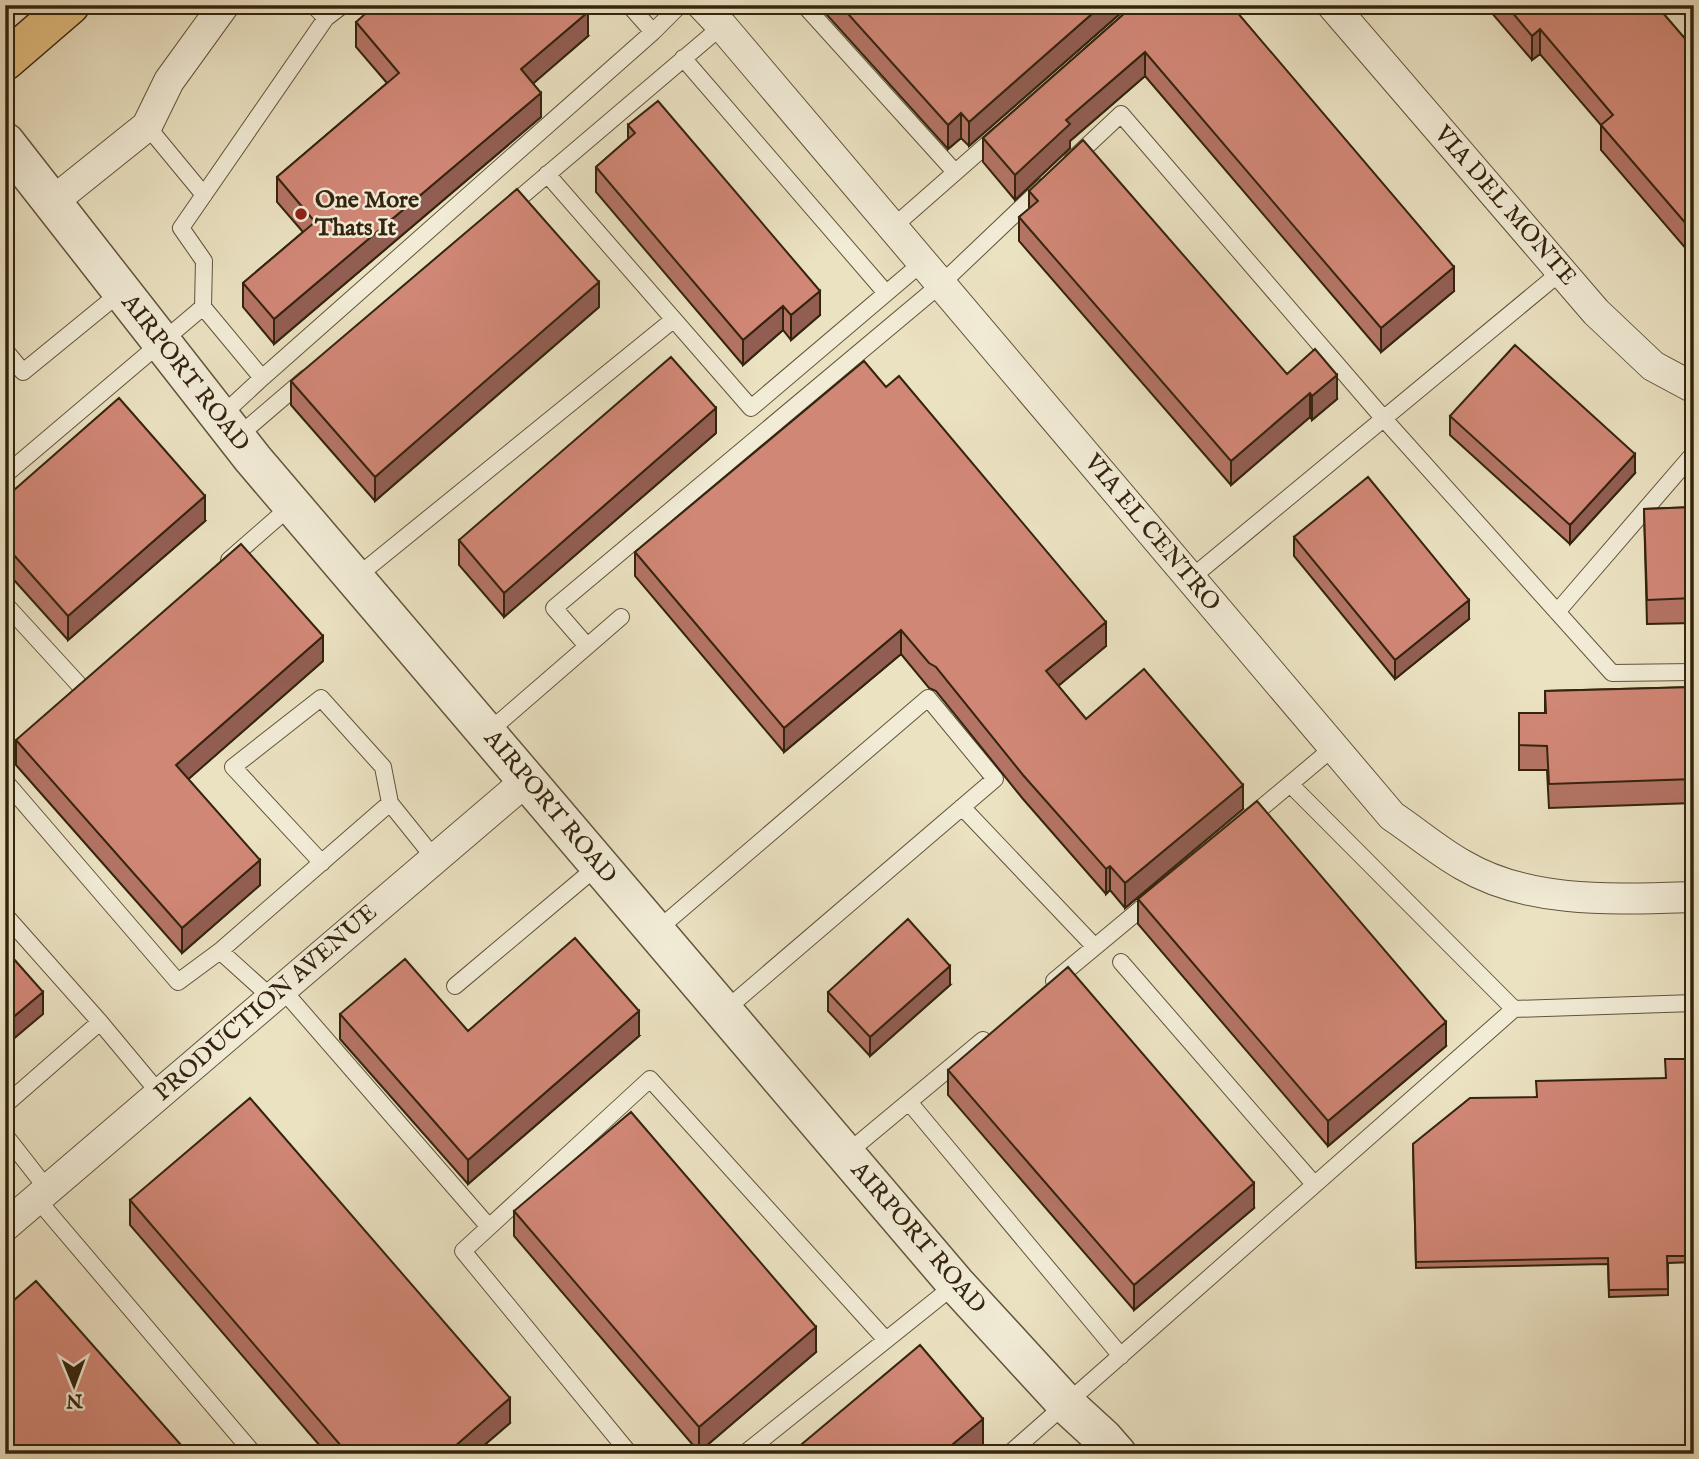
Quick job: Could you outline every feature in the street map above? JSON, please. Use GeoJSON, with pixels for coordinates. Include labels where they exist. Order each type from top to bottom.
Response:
{"type":"FeatureCollection","features":[{"type":"Feature","properties":{"kind":"main road"},"geometry":{"type":"LineString","coordinates":[[5,61],[71,5]]}},
{"type":"Feature","properties":{"kind":"street"},"geometry":{"type":"LineString","coordinates":[[51,203],[147,127],[169,81],[224,5]]}},
{"type":"Feature","properties":{"kind":"street","name":"VIA DEL MONTE"},"geometry":{"type":"LineString","coordinates":[[1332,5],[1596,312],[1653,366],[1694,388]]}},
{"type":"Feature","properties":{"kind":"street","name":"VIA EL CENTRO"},"geometry":{"type":"LineString","coordinates":[[712,15],[1392,816],[1464,866],[1509,885],[1588,899],[1694,897]]}},
{"type":"Feature","properties":{"kind":"street","name":"AIRPORT ROAD"},"geometry":{"type":"LineString","coordinates":[[5,142],[160,342],[292,505],[956,1284],[1067,1405],[1117,1454]]}},
{"type":"Feature","properties":{"kind":"street","name":"PRODUCTION AVENUE"},"geometry":{"type":"LineString","coordinates":[[5,1226],[527,780]]}},
{"type":"Feature","properties":{"kind":"lane"},"geometry":{"type":"LineString","coordinates":[[313,5],[326,18]]}},
{"type":"Feature","properties":{"kind":"lane"},"geometry":{"type":"LineString","coordinates":[[262,378],[203,307],[205,261],[181,228],[326,18],[343,5]]}},
{"type":"Feature","properties":{"kind":"lane"},"geometry":{"type":"LineString","coordinates":[[629,5],[653,32]]}},
{"type":"Feature","properties":{"kind":"lane"},"geometry":{"type":"LineString","coordinates":[[228,427],[262,378],[653,32],[680,5]]}},
{"type":"Feature","properties":{"kind":"lane"},"geometry":{"type":"LineString","coordinates":[[804,5],[955,172]]}},
{"type":"Feature","properties":{"kind":"lane"},"geometry":{"type":"LineString","coordinates":[[495,218],[683,58],[712,15]]}},
{"type":"Feature","properties":{"kind":"lane"},"geometry":{"type":"LineString","coordinates":[[683,58],[886,293]]}},
{"type":"Feature","properties":{"kind":"lane"},"geometry":{"type":"LineString","coordinates":[[587,646],[554,608],[932,273],[1056,175],[1121,114],[1384,419],[1612,673],[1694,672]]}},
{"type":"Feature","properties":{"kind":"lane"},"geometry":{"type":"LineString","coordinates":[[893,227],[1013,123]]}},
{"type":"Feature","properties":{"kind":"lane"},"geometry":{"type":"LineString","coordinates":[[147,127],[204,195]]}},
{"type":"Feature","properties":{"kind":"lane"},"geometry":{"type":"LineString","coordinates":[[547,174],[751,408],[886,293],[932,273]]}},
{"type":"Feature","properties":{"kind":"lane"},"geometry":{"type":"LineString","coordinates":[[1191,578],[1562,271]]}},
{"type":"Feature","properties":{"kind":"lane"},"geometry":{"type":"LineString","coordinates":[[5,350],[23,372],[121,292]]}},
{"type":"Feature","properties":{"kind":"lane"},"geometry":{"type":"LineString","coordinates":[[5,475],[203,307]]}},
{"type":"Feature","properties":{"kind":"lane"},"geometry":{"type":"LineString","coordinates":[[355,578],[673,320]]}},
{"type":"Feature","properties":{"kind":"lane"},"geometry":{"type":"LineString","coordinates":[[228,427],[319,367]]}},
{"type":"Feature","properties":{"kind":"lane"},"geometry":{"type":"LineString","coordinates":[[1557,611],[1694,453]]}},
{"type":"Feature","properties":{"kind":"lane"},"geometry":{"type":"LineString","coordinates":[[218,569],[292,505]]}},
{"type":"Feature","properties":{"kind":"lane"},"geometry":{"type":"LineString","coordinates":[[5,604],[81,687]]}},
{"type":"Feature","properties":{"kind":"lane"},"geometry":{"type":"LineString","coordinates":[[487,733],[621,617]]}},
{"type":"Feature","properties":{"kind":"lane"},"geometry":{"type":"LineString","coordinates":[[322,863],[233,767],[321,698],[383,767],[390,803],[435,859]]}},
{"type":"Feature","properties":{"kind":"lane"},"geometry":{"type":"LineString","coordinates":[[656,931],[928,698],[995,779],[724,1011]]}},
{"type":"Feature","properties":{"kind":"lane"},"geometry":{"type":"LineString","coordinates":[[1238,827],[1334,747]]}},
{"type":"Feature","properties":{"kind":"lane"},"geometry":{"type":"LineString","coordinates":[[5,781],[178,982],[220,951],[390,803]]}},
{"type":"Feature","properties":{"kind":"lane"},"geometry":{"type":"LineString","coordinates":[[1290,784],[1514,1009]]}},
{"type":"Feature","properties":{"kind":"lane"},"geometry":{"type":"LineString","coordinates":[[962,807],[1095,947]]}},
{"type":"Feature","properties":{"kind":"lane"},"geometry":{"type":"LineString","coordinates":[[454,986],[599,865]]}},
{"type":"Feature","properties":{"kind":"lane"},"geometry":{"type":"LineString","coordinates":[[1044,990],[1167,887]]}},
{"type":"Feature","properties":{"kind":"lane"},"geometry":{"type":"LineString","coordinates":[[5,915],[160,1094]]}},
{"type":"Feature","properties":{"kind":"lane"},"geometry":{"type":"LineString","coordinates":[[220,951],[277,994],[489,1227]]}},
{"type":"Feature","properties":{"kind":"lane"},"geometry":{"type":"LineString","coordinates":[[1121,962],[1314,1184]]}},
{"type":"Feature","properties":{"kind":"lane"},"geometry":{"type":"LineString","coordinates":[[1009,1454],[1514,1009],[1694,1003]]}},
{"type":"Feature","properties":{"kind":"lane"},"geometry":{"type":"LineString","coordinates":[[5,1105],[100,1022]]}},
{"type":"Feature","properties":{"kind":"lane"},"geometry":{"type":"LineString","coordinates":[[846,1154],[992,1033]]}},
{"type":"Feature","properties":{"kind":"lane"},"geometry":{"type":"LineString","coordinates":[[630,1454],[463,1251],[650,1079],[886,1340]]}},
{"type":"Feature","properties":{"kind":"lane"},"geometry":{"type":"LineString","coordinates":[[909,1102],[1121,1356]]}},
{"type":"Feature","properties":{"kind":"lane"},"geometry":{"type":"LineString","coordinates":[[5,1135],[42,1195],[254,1454]]}},
{"type":"Feature","properties":{"kind":"lane"},"geometry":{"type":"LineString","coordinates":[[744,1454],[956,1284]]}},
{"type":"Feature","properties":{"kind":"building"},"geometry":{"type":"Polygon","coordinates":[[[375,5],[583,5],[588,12],[521,69],[541,93],[274,319],[243,283],[315,222],[277,177],[399,73],[356,22],[375,5]]]}},
{"type":"Feature","properties":{"kind":"building"},"geometry":{"type":"Polygon","coordinates":[[[840,5],[1102,5],[969,122],[961,113],[948,125],[840,5]]]}},
{"type":"Feature","properties":{"kind":"building"},"geometry":{"type":"Polygon","coordinates":[[[1134,5],[1231,5],[1454,267],[1381,328],[1145,52],[1066,120],[1070,124],[1015,175],[983,138],[1134,5]]]}},
{"type":"Feature","properties":{"kind":"building"},"geometry":{"type":"Polygon","coordinates":[[[1506,5],[1656,5],[1694,49],[1694,233],[1601,125],[1613,115],[1540,29],[1532,36],[1506,5]]]}},
{"type":"Feature","properties":{"kind":"building"},"geometry":{"type":"Polygon","coordinates":[[[658,101],[820,291],[791,315],[783,306],[743,340],[596,167],[635,133],[628,125],[658,101]]]}},
{"type":"Feature","properties":{"kind":"building"},"geometry":{"type":"Polygon","coordinates":[[[1083,140],[1287,374],[1315,349],[1337,375],[1312,396],[1310,393],[1231,461],[1019,217],[1038,201],[1029,191],[1083,140]]]}},
{"type":"Feature","properties":{"kind":"building"},"geometry":{"type":"Polygon","coordinates":[[[517,189],[599,282],[375,477],[291,381],[517,189]]]}},
{"type":"Feature","properties":{"kind":"building"},"geometry":{"type":"Polygon","coordinates":[[[1515,345],[1635,454],[1570,525],[1450,416],[1515,345]]]}},
{"type":"Feature","properties":{"kind":"building"},"geometry":{"type":"Polygon","coordinates":[[[671,357],[716,408],[504,593],[459,540],[671,357]]]}},
{"type":"Feature","properties":{"kind":"building"},"geometry":{"type":"Polygon","coordinates":[[[864,361],[886,387],[899,376],[1106,622],[1046,671],[1086,719],[1144,669],[1243,785],[1125,883],[1110,866],[1106,869],[1023,775],[936,667],[929,663],[901,630],[784,728],[635,552],[864,361]]]}},
{"type":"Feature","properties":{"kind":"building"},"geometry":{"type":"Polygon","coordinates":[[[119,398],[205,496],[68,616],[5,545],[5,498],[119,398]]]}},
{"type":"Feature","properties":{"kind":"building"},"geometry":{"type":"Polygon","coordinates":[[[1368,477],[1469,600],[1395,660],[1294,537],[1368,477]]]}},
{"type":"Feature","properties":{"kind":"building"},"geometry":{"type":"Polygon","coordinates":[[[1694,507],[1694,598],[1647,600],[1644,509],[1694,507]]]}},
{"type":"Feature","properties":{"kind":"building"},"geometry":{"type":"Polygon","coordinates":[[[241,544],[323,636],[176,765],[260,860],[182,928],[16,740],[241,544]]]}},
{"type":"Feature","properties":{"kind":"building"},"geometry":{"type":"Polygon","coordinates":[[[1694,687],[1694,779],[1549,784],[1547,746],[1519,745],[1519,713],[1546,713],[1545,691],[1694,687]]]}},
{"type":"Feature","properties":{"kind":"building"},"geometry":{"type":"Polygon","coordinates":[[[1257,801],[1446,1022],[1328,1121],[1138,899],[1257,801]]]}},
{"type":"Feature","properties":{"kind":"building"},"geometry":{"type":"Polygon","coordinates":[[[908,919],[950,966],[870,1037],[828,992],[908,919]]]}},
{"type":"Feature","properties":{"kind":"building"},"geometry":{"type":"Polygon","coordinates":[[[575,938],[639,1011],[468,1160],[340,1014],[405,959],[468,1031],[575,938]]]}},
{"type":"Feature","properties":{"kind":"building"},"geometry":{"type":"Polygon","coordinates":[[[5,949],[43,992],[5,1024],[5,949]]]}},
{"type":"Feature","properties":{"kind":"building"},"geometry":{"type":"Polygon","coordinates":[[[1068,967],[1254,1183],[1134,1285],[948,1070],[1068,967]]]}},
{"type":"Feature","properties":{"kind":"building"},"geometry":{"type":"Polygon","coordinates":[[[1665,1059],[1694,1059],[1694,1256],[1667,1256],[1668,1289],[1609,1290],[1608,1258],[1416,1262],[1413,1144],[1470,1098],[1537,1097],[1536,1081],[1666,1078],[1665,1059]]]}},
{"type":"Feature","properties":{"kind":"building"},"geometry":{"type":"Polygon","coordinates":[[[250,1098],[510,1398],[446,1454],[348,1454],[130,1200],[250,1098]]]}},
{"type":"Feature","properties":{"kind":"building"},"geometry":{"type":"Polygon","coordinates":[[[631,1112],[816,1327],[699,1427],[514,1211],[631,1112]]]}},
{"type":"Feature","properties":{"kind":"building"},"geometry":{"type":"Polygon","coordinates":[[[36,1281],[189,1454],[5,1454],[5,1308],[36,1281]]]}},
{"type":"Feature","properties":{"kind":"building"},"geometry":{"type":"Polygon","coordinates":[[[920,1345],[983,1419],[941,1454],[790,1454],[920,1345]]]}},
{"type":"Feature","properties":{"kind":"place","name":"One More Thats It"},"geometry":{"type":"Point","coordinates":[301,214]}}]}
